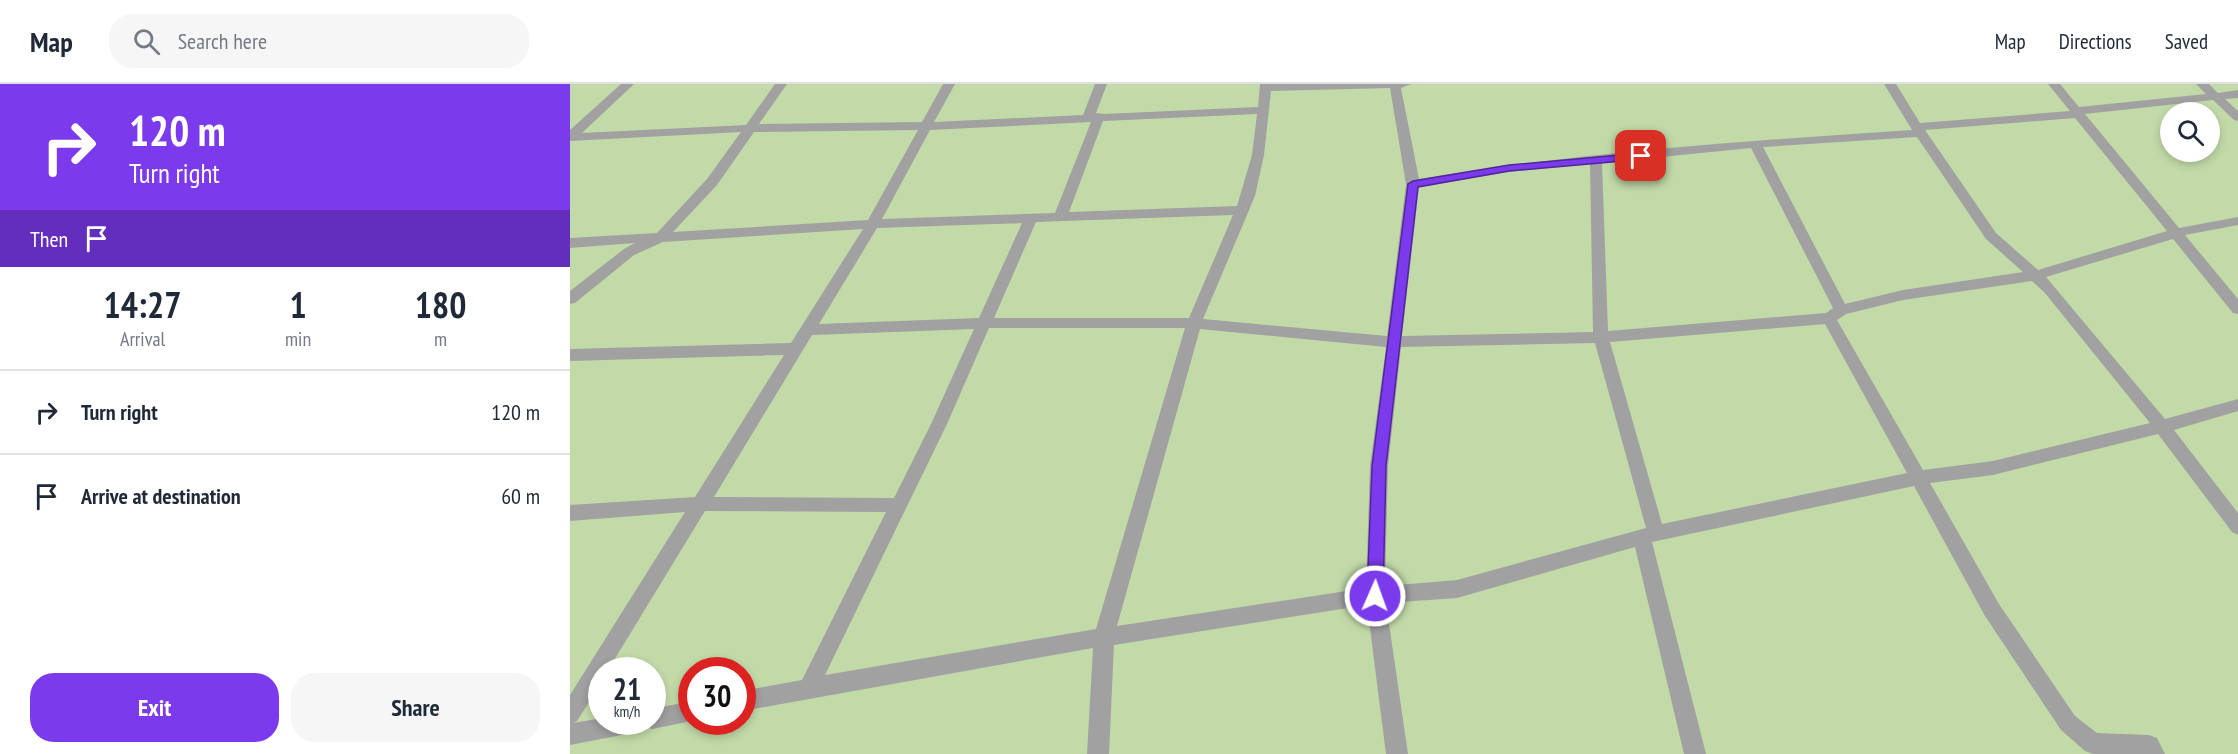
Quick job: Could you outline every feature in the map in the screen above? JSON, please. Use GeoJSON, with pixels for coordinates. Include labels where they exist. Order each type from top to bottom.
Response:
{"type":"FeatureCollection","features":[{"type":"Feature","properties":{"kind":"street"},"geometry":{"type":"LineString","coordinates":[[570,137],[628,84]]}},
{"type":"Feature","properties":{"kind":"street"},"geometry":{"type":"LineString","coordinates":[[570,299],[629,252],[661,237],[712,182],[781,84]]}},
{"type":"Feature","properties":{"kind":"street"},"geometry":{"type":"LineString","coordinates":[[570,714],[873,224],[950,84]]}},
{"type":"Feature","properties":{"kind":"street"},"geometry":{"type":"LineString","coordinates":[[1061,216],[1094,116],[1101,84]]}},
{"type":"Feature","properties":{"kind":"street"},"geometry":{"type":"LineString","coordinates":[[1098,754],[1104,637],[1194,323],[1242,210],[1258,155],[1265,86],[1399,84],[1413,184],[1379,466],[1375,596],[1397,754]]}},
{"type":"Feature","properties":{"kind":"street"},"geometry":{"type":"LineString","coordinates":[[1890,84],[1991,236],[2038,275],[2162,427],[2238,527]]}},
{"type":"Feature","properties":{"kind":"street"},"geometry":{"type":"LineString","coordinates":[[2054,84],[2175,235],[2238,309]]}},
{"type":"Feature","properties":{"kind":"street"},"geometry":{"type":"LineString","coordinates":[[2202,84],[2238,117]]}},
{"type":"Feature","properties":{"kind":"street"},"geometry":{"type":"LineString","coordinates":[[1413,184],[1509,168],[1919,130],[2238,94]]}},
{"type":"Feature","properties":{"kind":"street"},"geometry":{"type":"LineString","coordinates":[[570,137],[752,128],[928,126],[1076,120],[1094,116],[1262,110]]}},
{"type":"Feature","properties":{"kind":"street"},"geometry":{"type":"LineString","coordinates":[[1755,144],[1835,314],[1917,478],[1992,610],[2068,723],[2092,743],[2149,746],[2154,754]]}},
{"type":"Feature","properties":{"kind":"street"},"geometry":{"type":"LineString","coordinates":[[1596,161],[1601,337],[1649,535],[1695,754]]}},
{"type":"Feature","properties":{"kind":"street"},"geometry":{"type":"LineString","coordinates":[[570,243],[873,224],[1242,210]]}},
{"type":"Feature","properties":{"kind":"street"},"geometry":{"type":"LineString","coordinates":[[808,689],[939,424],[1031,218]]}},
{"type":"Feature","properties":{"kind":"street"},"geometry":{"type":"LineString","coordinates":[[807,330],[984,323],[1194,323],[1393,342],[1601,337],[1835,314],[1903,295],[2038,275],[2197,227],[2238,221]]}},
{"type":"Feature","properties":{"kind":"street"},"geometry":{"type":"LineString","coordinates":[[570,355],[796,349]]}},
{"type":"Feature","properties":{"kind":"street"},"geometry":{"type":"LineString","coordinates":[[756,698],[1104,637],[1375,596],[1457,590],[1649,535],[1917,478],[1993,468],[2162,427],[2238,405]]}},
{"type":"Feature","properties":{"kind":"street"},"geometry":{"type":"LineString","coordinates":[[570,513],[699,504],[899,505]]}},
{"type":"Feature","properties":{"kind":"street"},"geometry":{"type":"LineString","coordinates":[[570,734],[588,731]]}},
{"type":"Feature","properties":{"kind":"green space"},"geometry":{"type":"Polygon","coordinates":[[[570,84],[2238,84],[2238,754],[570,754],[570,84]]]}},
{"type":"Feature","properties":{"kind":"route"},"geometry":{"type":"LineString","coordinates":[[1375,596],[1379,466],[1413,184],[1509,168],[1641,156]]}}]}
